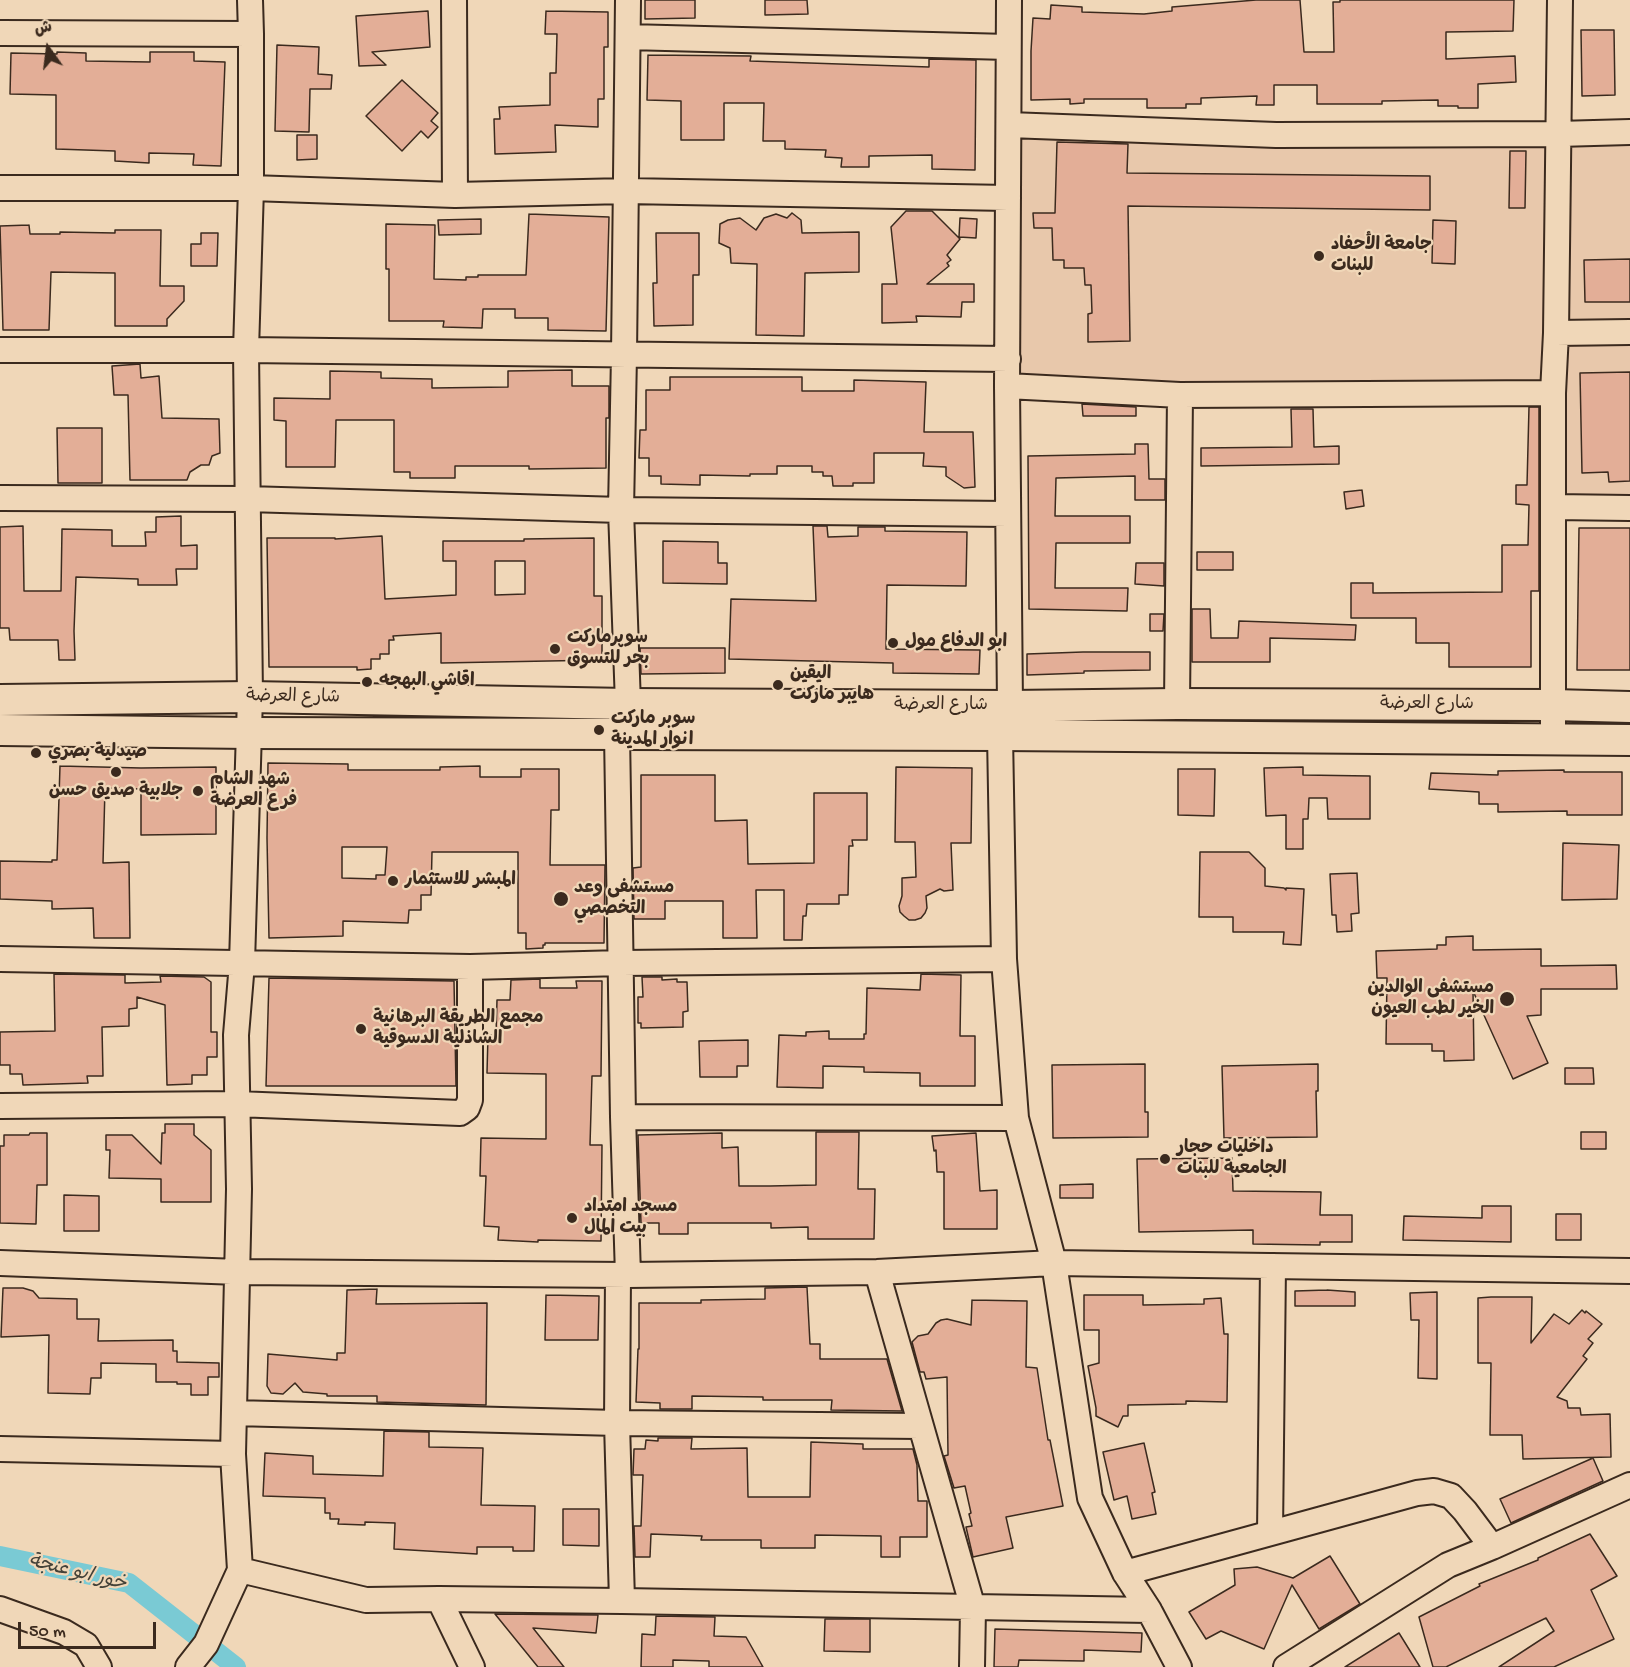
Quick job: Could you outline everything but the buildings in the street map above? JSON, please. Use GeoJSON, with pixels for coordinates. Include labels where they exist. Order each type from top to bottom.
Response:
{"type":"FeatureCollection","features":[{"type":"Feature","properties":{"kind":"main road","name":"شارع العرضة"},"geometry":{"type":"LineString","coordinates":[[0,700],[250,697],[628,704],[1630,707]]}},
{"type":"Feature","properties":{"kind":"main road"},"geometry":{"type":"LineString","coordinates":[[496,702],[496,733]]}},
{"type":"Feature","properties":{"kind":"main road","name":"شارع العرضة"},"geometry":{"type":"LineString","coordinates":[[0,730],[1630,740]]}},
{"type":"Feature","properties":{"kind":"street"},"geometry":{"type":"LineString","coordinates":[[188,1667],[206,1644],[240,1570],[233,1454],[239,1188],[236,1035],[242,963],[250,697],[246,350],[251,188],[250,0]]}},
{"type":"Feature","properties":{"kind":"street"},"geometry":{"type":"LineString","coordinates":[[454,0],[455,195]]}},
{"type":"Feature","properties":{"kind":"street"},"geometry":{"type":"LineString","coordinates":[[628,0],[621,510],[628,704]]}},
{"type":"Feature","properties":{"kind":"street"},"geometry":{"type":"LineString","coordinates":[[1009,0],[1007,386],[1010,706]]}},
{"type":"Feature","properties":{"kind":"street"},"geometry":{"type":"LineString","coordinates":[[1553,739],[1553,393],[1556,333],[1560,0]]}},
{"type":"Feature","properties":{"kind":"street"},"geometry":{"type":"LineString","coordinates":[[0,33],[251,34]]}},
{"type":"Feature","properties":{"kind":"street"},"geometry":{"type":"LineString","coordinates":[[628,37],[1008,47]]}},
{"type":"Feature","properties":{"kind":"street"},"geometry":{"type":"LineString","coordinates":[[1009,125],[1276,135],[1630,132]]}},
{"type":"Feature","properties":{"kind":"street"},"geometry":{"type":"LineString","coordinates":[[0,188],[251,188],[455,195],[626,192],[1008,198]]}},
{"type":"Feature","properties":{"kind":"street"},"geometry":{"type":"LineString","coordinates":[[1556,333],[1630,332]]}},
{"type":"Feature","properties":{"kind":"street"},"geometry":{"type":"LineString","coordinates":[[0,350],[246,350],[1008,359]]}},
{"type":"Feature","properties":{"kind":"street"},"geometry":{"type":"LineString","coordinates":[[1007,386],[1180,396],[1553,393]]}},
{"type":"Feature","properties":{"kind":"street"},"geometry":{"type":"LineString","coordinates":[[1177,704],[1180,396]]}},
{"type":"Feature","properties":{"kind":"street"},"geometry":{"type":"LineString","coordinates":[[0,498],[247,499],[621,510],[1008,514]]}},
{"type":"Feature","properties":{"kind":"street"},"geometry":{"type":"LineString","coordinates":[[1554,507],[1630,508]]}},
{"type":"Feature","properties":{"kind":"street"},"geometry":{"type":"LineString","coordinates":[[617,733],[623,1117],[623,1275],[617,1423],[622,1601]]}},
{"type":"Feature","properties":{"kind":"street"},"geometry":{"type":"LineString","coordinates":[[1000,735],[1004,959],[1016,1118],[1053,1263],[1090,1498],[1125,1573],[1149,1610],[1179,1667]]}},
{"type":"Feature","properties":{"kind":"street"},"geometry":{"type":"LineString","coordinates":[[0,959],[470,967],[1004,959]]}},
{"type":"Feature","properties":{"kind":"street"},"geometry":{"type":"LineString","coordinates":[[0,1106],[237,1104],[460,1113],[467,1108],[470,1100],[470,967]]}},
{"type":"Feature","properties":{"kind":"street"},"geometry":{"type":"LineString","coordinates":[[623,1117],[1016,1118]]}},
{"type":"Feature","properties":{"kind":"street"},"geometry":{"type":"LineString","coordinates":[[0,1263],[238,1272],[623,1275],[877,1272],[1053,1263],[1630,1271]]}},
{"type":"Feature","properties":{"kind":"street"},"geometry":{"type":"LineString","coordinates":[[1270,1533],[1273,1266]]}},
{"type":"Feature","properties":{"kind":"street"},"geometry":{"type":"LineString","coordinates":[[877,1272],[973,1608],[972,1667]]}},
{"type":"Feature","properties":{"kind":"street"},"geometry":{"type":"LineString","coordinates":[[234,1413],[617,1423],[920,1426]]}},
{"type":"Feature","properties":{"kind":"street"},"geometry":{"type":"LineString","coordinates":[[0,1449],[233,1454]]}},
{"type":"Feature","properties":{"kind":"street"},"geometry":{"type":"LineString","coordinates":[[1286,1667],[1448,1565],[1630,1485]]}},
{"type":"Feature","properties":{"kind":"street"},"geometry":{"type":"LineString","coordinates":[[1125,1573],[1417,1493],[1434,1491],[1451,1496],[1492,1547]]}},
{"type":"Feature","properties":{"kind":"street"},"geometry":{"type":"LineString","coordinates":[[240,1570],[366,1600],[622,1601],[1149,1610]]}},
{"type":"Feature","properties":{"kind":"street"},"geometry":{"type":"LineString","coordinates":[[439,1599],[472,1667]]}},
{"type":"Feature","properties":{"kind":"street"},"geometry":{"type":"LineString","coordinates":[[0,1609],[64,1632],[86,1645],[99,1667]]}},
{"type":"Feature","properties":{"kind":"shaded area","name":"جامعة الأحفاد للبنات"},"geometry":{"type":"Polygon","coordinates":[[[1630,123],[1630,508],[1554,507],[1553,394],[1007,386],[1009,125],[1630,123]]]}},
{"type":"Feature","properties":{"kind":"waterway","name":"خور ابو عنجة"},"geometry":{"type":"LineString","coordinates":[[0,1556],[129,1583],[236,1667]]}},
{"type":"Feature","properties":{"kind":"place","name":"جامعة الأحفاد للبنات"},"geometry":{"type":"Point","coordinates":[1319,256]}},
{"type":"Feature","properties":{"kind":"place","name":"ابو الدفاع مول"},"geometry":{"type":"Point","coordinates":[893,643]}},
{"type":"Feature","properties":{"kind":"place","name":"سوپرمارکت بحر للتسوق"},"geometry":{"type":"Point","coordinates":[555,649]}},
{"type":"Feature","properties":{"kind":"place","name":"اقاشي البهجه"},"geometry":{"type":"Point","coordinates":[367,682]}},
{"type":"Feature","properties":{"kind":"place","name":"اليقين هايبر ماركت"},"geometry":{"type":"Point","coordinates":[778,685]}},
{"type":"Feature","properties":{"kind":"place","name":"سوبر ماركت انوار المدينة"},"geometry":{"type":"Point","coordinates":[599,730]}},
{"type":"Feature","properties":{"kind":"place","name":"صيدلية بصري"},"geometry":{"type":"Point","coordinates":[36,753]}},
{"type":"Feature","properties":{"kind":"place","name":"جلابية صديق حسن"},"geometry":{"type":"Point","coordinates":[116,772]}},
{"type":"Feature","properties":{"kind":"place","name":"شهد الشام فرع العرضة"},"geometry":{"type":"Point","coordinates":[198,791]}},
{"type":"Feature","properties":{"kind":"place","name":"المبشر للاستثمار"},"geometry":{"type":"Point","coordinates":[393,881]}},
{"type":"Feature","properties":{"kind":"place","name":"مستشفى وعد التخصصي"},"geometry":{"type":"Point","coordinates":[561,899]}},
{"type":"Feature","properties":{"kind":"place","name":"مستشفى الوالدين الخير لطب العيون"},"geometry":{"type":"Point","coordinates":[1507,999]}},
{"type":"Feature","properties":{"kind":"place","name":"مجمع الطريقة البرهانية الشاذلية الدسوقية"},"geometry":{"type":"Point","coordinates":[361,1029]}},
{"type":"Feature","properties":{"kind":"place","name":"داخليات حجار الجامعية للبنات"},"geometry":{"type":"Point","coordinates":[1165,1159]}},
{"type":"Feature","properties":{"kind":"place","name":"مسجد امتداد بيت المال"},"geometry":{"type":"Point","coordinates":[572,1218]}}]}
